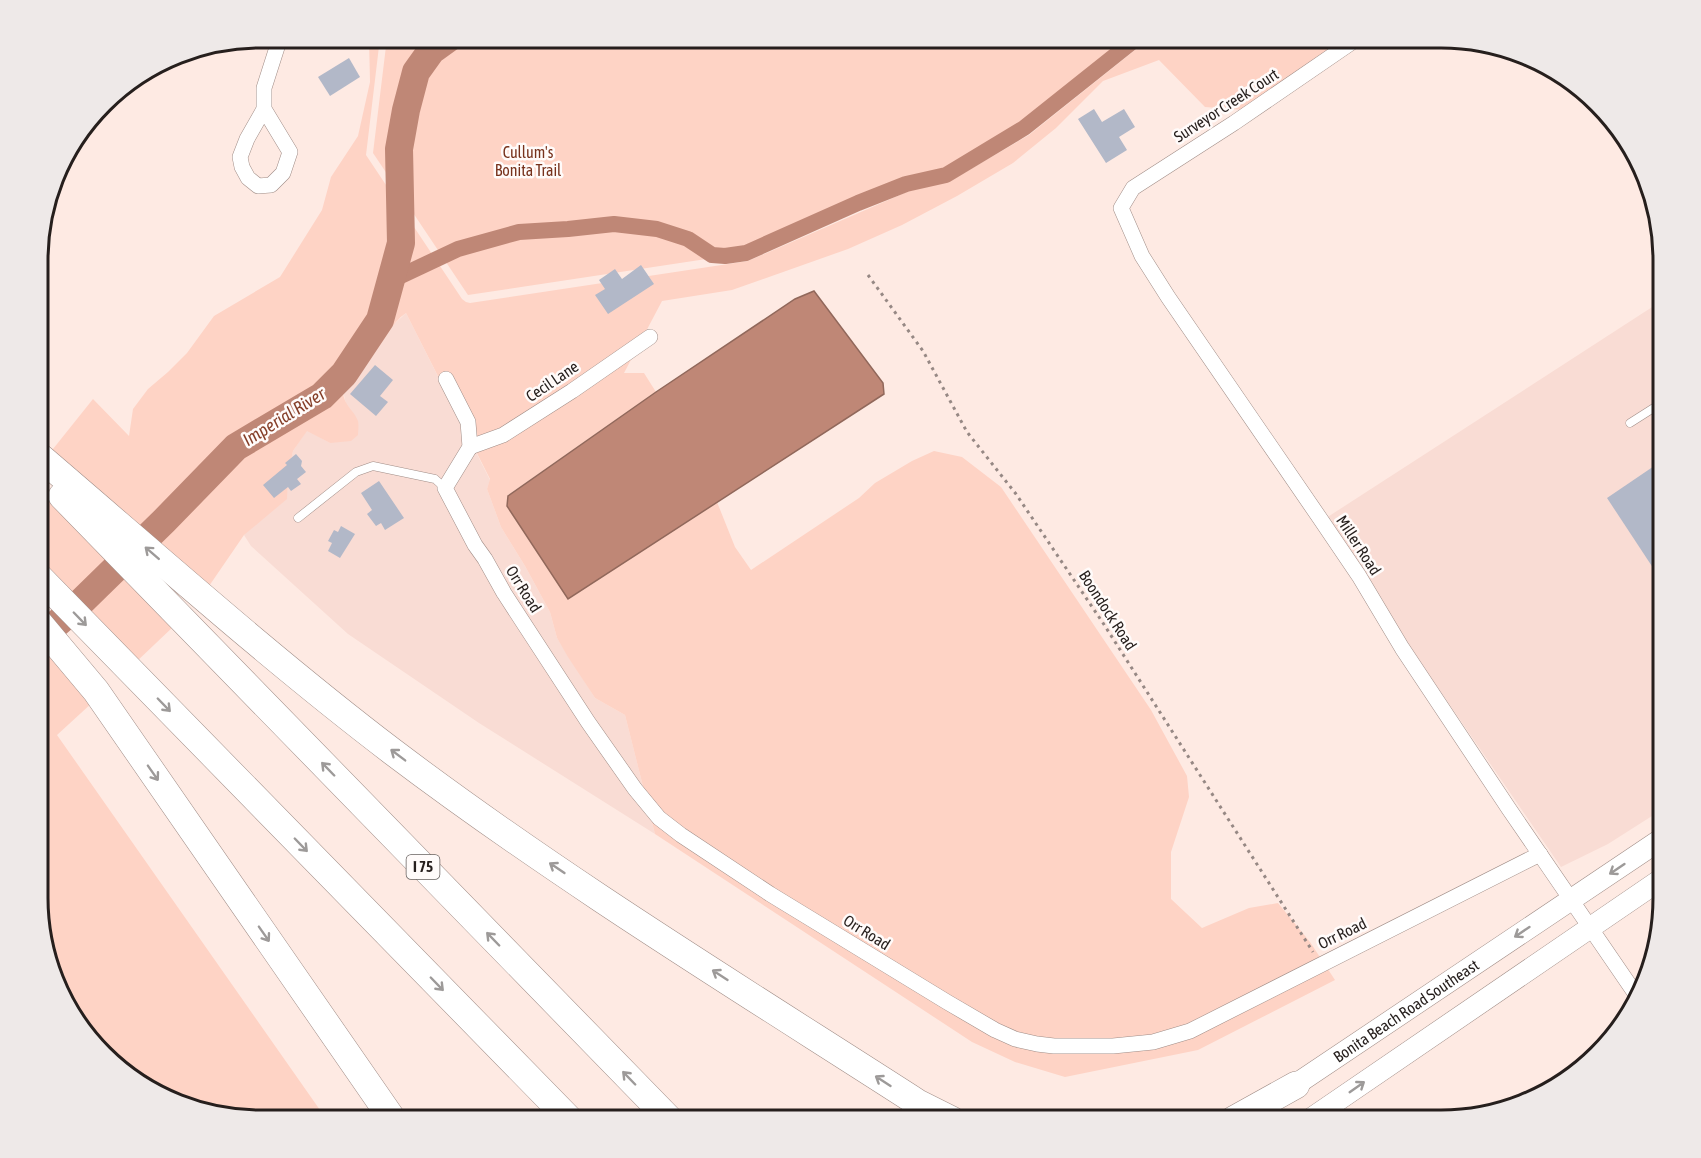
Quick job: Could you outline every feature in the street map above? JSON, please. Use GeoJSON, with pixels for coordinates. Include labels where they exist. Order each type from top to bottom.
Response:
{"type":"FeatureCollection","features":[{"type":"Feature","properties":{"kind":"highway"},"geometry":{"type":"LineString","coordinates":[[48,464],[293,673],[393,752],[490,823],[604,900],[930,1110]]}},
{"type":"Feature","properties":{"kind":"highway","name":"I 75"},"geometry":{"type":"LineString","coordinates":[[48,482],[660,1110]]}},
{"type":"Feature","properties":{"kind":"highway"},"geometry":{"type":"LineString","coordinates":[[48,586],[560,1110]]}},
{"type":"Feature","properties":{"kind":"highway"},"geometry":{"type":"LineString","coordinates":[[48,634],[96,691],[386,1110]]}},
{"type":"Feature","properties":{"kind":"highway"},"geometry":{"type":"LineString","coordinates":[[1251,1110],[1296,1085]]}},
{"type":"Feature","properties":{"kind":"highway"},"geometry":{"type":"LineString","coordinates":[[918,1103],[932,1110]]}},
{"type":"Feature","properties":{"kind":"street"},"geometry":{"type":"LineString","coordinates":[[264,109],[290,152],[283,173],[271,185],[258,186],[248,178],[240,157],[264,109],[264,88],[277,48]]}},
{"type":"Feature","properties":{"kind":"street","name":"Surveyor Creek Court"},"geometry":{"type":"LineString","coordinates":[[1121,208],[1133,188],[1234,123],[1343,48]]}},
{"type":"Feature","properties":{"kind":"street","name":"Miller Road"},"geometry":{"type":"LineString","coordinates":[[1121,208],[1147,264],[1320,516],[1402,648],[1632,989]]}},
{"type":"Feature","properties":{"kind":"street","name":"Cecil Lane"},"geometry":{"type":"LineString","coordinates":[[470,447],[504,435],[650,337]]}},
{"type":"Feature","properties":{"kind":"street"},"geometry":{"type":"LineString","coordinates":[[445,488],[470,447],[468,422],[446,379]]}},
{"type":"Feature","properties":{"kind":"street","name":"Orr Road"},"geometry":{"type":"LineString","coordinates":[[445,488],[475,545],[588,722],[659,819],[770,894],[946,1002],[1015,1040],[1037,1044],[1113,1046],[1153,1042],[1190,1031],[1540,854]]}},
{"type":"Feature","properties":{"kind":"street","name":"Bonita Beach Road Southeast"},"geometry":{"type":"LineString","coordinates":[[1258,1110],[1653,845]]}},
{"type":"Feature","properties":{"kind":"street"},"geometry":{"type":"LineString","coordinates":[[1324,1110],[1653,885]]}},
{"type":"Feature","properties":{"kind":"lane"},"geometry":{"type":"LineString","coordinates":[[1630,423],[1653,408]]}},
{"type":"Feature","properties":{"kind":"lane"},"geometry":{"type":"LineString","coordinates":[[298,518],[356,472],[373,466],[435,479],[445,488]]}},
{"type":"Feature","properties":{"kind":"path","name":"Boondock Road"},"geometry":{"type":"LineString","coordinates":[[868,275],[923,351],[967,432],[1016,494],[1103,623],[1321,964]]}},
{"type":"Feature","properties":{"kind":"shaded area"},"geometry":{"type":"Polygon","coordinates":[[[814,291],[883,383],[884,394],[568,599],[507,506],[508,496],[656,392],[795,299],[814,291]]]}},
{"type":"Feature","properties":{"kind":"shaded area"},"geometry":{"type":"Polygon","coordinates":[[[1653,306],[1653,815],[1608,844],[1561,867],[1323,520],[1653,306]]]}},
{"type":"Feature","properties":{"kind":"shaded area"},"geometry":{"type":"Polygon","coordinates":[[[406,313],[490,480],[487,489],[501,527],[550,612],[557,638],[595,698],[625,715],[655,834],[479,723],[348,634],[251,546],[244,535],[288,475],[293,451],[307,430],[330,443],[357,420],[346,405],[343,390],[350,375],[374,352],[388,330],[406,313]]]}},
{"type":"Feature","properties":{"kind":"green space"},"geometry":{"type":"Polygon","coordinates":[[[369,48],[379,48],[366,155],[462,299],[470,303],[748,261],[909,191],[950,181],[1029,135],[1138,48],[1346,48],[1258,111],[1205,107],[1159,60],[1103,81],[1056,128],[1013,163],[902,225],[848,249],[732,290],[662,301],[624,373],[644,373],[656,392],[508,495],[507,506],[568,599],[717,502],[735,547],[751,570],[859,498],[875,483],[912,461],[934,451],[962,457],[1001,487],[1151,710],[1187,776],[1189,797],[1171,852],[1171,899],[1202,928],[1249,908],[1278,903],[1310,942],[1335,980],[1198,1050],[1065,1077],[1015,1062],[972,1042],[655,834],[625,715],[595,698],[557,638],[550,612],[501,527],[487,489],[490,479],[406,313],[396,322],[374,352],[346,380],[343,392],[345,401],[358,421],[358,435],[351,441],[330,443],[307,431],[293,451],[288,475],[287,499],[244,535],[207,589],[49,454],[93,399],[129,436],[133,409],[148,389],[187,353],[214,316],[280,277],[322,210],[331,177],[358,136],[370,82],[369,48]]]}},
{"type":"Feature","properties":{"kind":"green space","name":"Cullum's Bonita Trail"},"geometry":{"type":"Polygon","coordinates":[[[386,48],[1124,48],[1024,128],[946,175],[906,184],[746,253],[468,295],[373,153],[386,48]]]}},
{"type":"Feature","properties":{"kind":"green space"},"geometry":{"type":"Polygon","coordinates":[[[48,494],[175,625],[135,663],[48,574],[48,494]]]}},
{"type":"Feature","properties":{"kind":"green space"},"geometry":{"type":"Polygon","coordinates":[[[48,647],[93,702],[57,735],[320,1110],[247,1110],[205,1103],[179,1094],[154,1082],[120,1057],[84,1016],[59,966],[48,911],[48,647]]]}},
{"type":"Feature","properties":{"kind":"building"},"geometry":{"type":"Polygon","coordinates":[[[349,58],[360,77],[330,96],[318,77],[349,58]]]}},
{"type":"Feature","properties":{"kind":"building"},"geometry":{"type":"Polygon","coordinates":[[[1094,109],[1102,122],[1124,109],[1135,127],[1119,137],[1127,150],[1106,163],[1078,119],[1094,109]]]}},
{"type":"Feature","properties":{"kind":"building"},"geometry":{"type":"Polygon","coordinates":[[[641,265],[654,284],[608,314],[595,295],[605,289],[599,280],[615,269],[622,279],[641,265]]]}},
{"type":"Feature","properties":{"kind":"building"},"geometry":{"type":"Polygon","coordinates":[[[375,365],[393,380],[380,396],[388,402],[376,416],[350,394],[375,365]]]}},
{"type":"Feature","properties":{"kind":"building"},"geometry":{"type":"Polygon","coordinates":[[[296,454],[302,461],[301,466],[306,472],[297,479],[301,484],[291,491],[288,487],[274,498],[263,485],[287,465],[285,463],[296,454]]]}},
{"type":"Feature","properties":{"kind":"building"},"geometry":{"type":"Polygon","coordinates":[[[1653,467],[1653,568],[1607,498],[1653,467]]]}},
{"type":"Feature","properties":{"kind":"building"},"geometry":{"type":"Polygon","coordinates":[[[379,481],[404,518],[385,530],[381,523],[376,526],[367,514],[372,510],[361,493],[379,481]]]}},
{"type":"Feature","properties":{"kind":"building"},"geometry":{"type":"Polygon","coordinates":[[[341,526],[355,534],[340,558],[328,551],[332,543],[328,541],[334,530],[338,532],[341,526]]]}},
{"type":"Feature","properties":{"kind":"waterway","name":"Imperial River"},"geometry":{"type":"LineString","coordinates":[[48,631],[164,521],[236,447],[322,396],[344,374],[380,320],[401,243],[399,149],[406,110],[416,72],[435,48]]}},
{"type":"Feature","properties":{"kind":"waterway"},"geometry":{"type":"LineString","coordinates":[[390,281],[458,249],[519,232],[614,224],[657,229],[688,239],[712,255],[746,253],[906,184],[946,175],[1024,128],[1124,48]]}}]}
